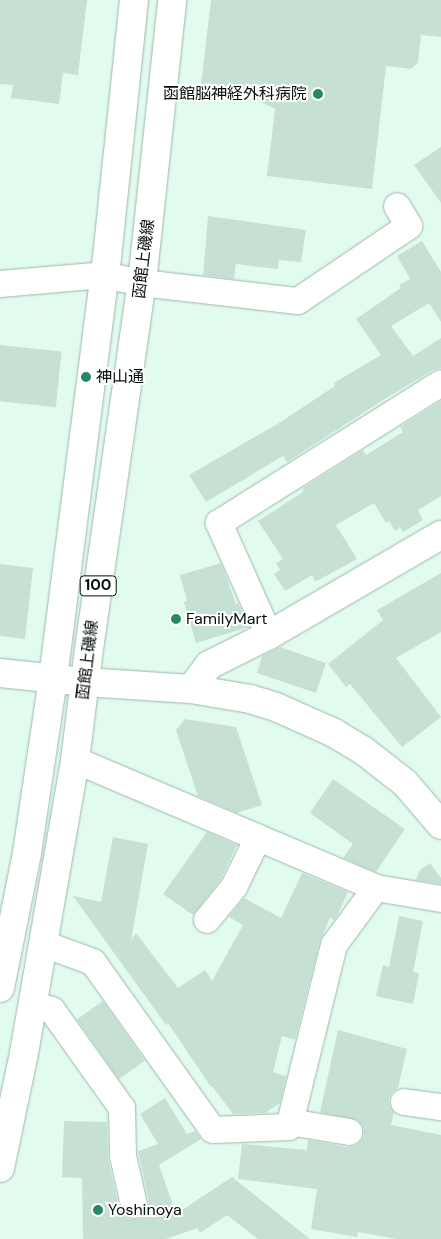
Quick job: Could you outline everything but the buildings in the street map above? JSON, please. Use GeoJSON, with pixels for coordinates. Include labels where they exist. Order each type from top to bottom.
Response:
{"type":"FeatureCollection","features":[{"type":"Feature","properties":{"kind":"main road","name":"函館上磯線"},"geometry":{"type":"LineString","coordinates":[[0,988],[27,853],[54,678],[104,274],[134,0]]}},
{"type":"Feature","properties":{"kind":"main road","name":"函館上磯線"},"geometry":{"type":"LineString","coordinates":[[0,1168],[33,1004],[75,760],[142,284],[172,0]]}},
{"type":"Feature","properties":{"kind":"main road"},"geometry":{"type":"LineString","coordinates":[[190,689],[208,665],[269,635],[441,535]]}},
{"type":"Feature","properties":{"kind":"main road"},"geometry":{"type":"LineString","coordinates":[[0,673],[85,682],[190,689],[250,699],[276,707],[334,733],[383,764],[405,783],[439,819]]}},
{"type":"Feature","properties":{"kind":"street"},"geometry":{"type":"LineString","coordinates":[[0,284],[104,274],[142,284],[298,301],[409,226],[396,206]]}},
{"type":"Feature","properties":{"kind":"street"},"geometry":{"type":"LineString","coordinates":[[269,635],[219,522],[441,383]]}},
{"type":"Feature","properties":{"kind":"street"},"geometry":{"type":"LineString","coordinates":[[75,760],[376,888],[441,899]]}},
{"type":"Feature","properties":{"kind":"street"},"geometry":{"type":"LineString","coordinates":[[207,920],[234,887],[258,838]]}},
{"type":"Feature","properties":{"kind":"street"},"geometry":{"type":"LineString","coordinates":[[44,944],[93,962],[212,1130],[289,1127],[334,945],[376,888]]}},
{"type":"Feature","properties":{"kind":"street"},"geometry":{"type":"LineString","coordinates":[[33,1004],[52,1010],[122,1108],[123,1156],[134,1205]]}},
{"type":"Feature","properties":{"kind":"street"},"geometry":{"type":"LineString","coordinates":[[404,1102],[441,1107]]}},
{"type":"Feature","properties":{"kind":"street"},"geometry":{"type":"LineString","coordinates":[[290,1122],[349,1132]]}},
{"type":"Feature","properties":{"kind":"place","name":"函館脳神経外科病院"},"geometry":{"type":"Point","coordinates":[318,94]}},
{"type":"Feature","properties":{"kind":"place","name":"神山通"},"geometry":{"type":"Point","coordinates":[86,377]}},
{"type":"Feature","properties":{"kind":"place","name":"FamilyMart"},"geometry":{"type":"Point","coordinates":[176,619]}},
{"type":"Feature","properties":{"kind":"place","name":"Yoshinoya"},"geometry":{"type":"Point","coordinates":[98,1210]}}]}
